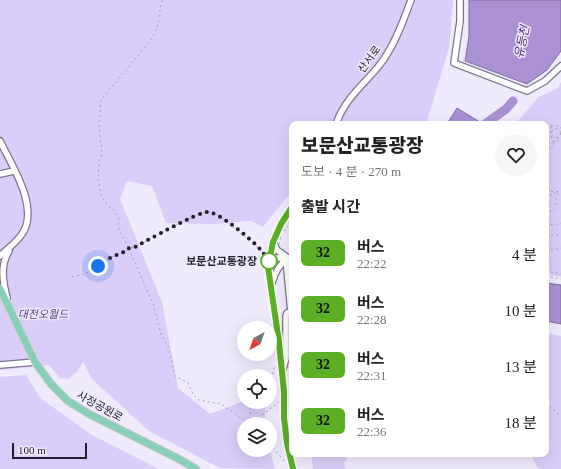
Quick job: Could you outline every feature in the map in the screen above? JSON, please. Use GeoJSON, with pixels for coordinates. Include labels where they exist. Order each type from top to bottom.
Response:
{"type":"FeatureCollection","features":[{"type":"Feature","properties":{"kind":"main road","name":"사정공원로"},"geometry":{"type":"LineString","coordinates":[[0,289],[35,362],[51,384],[68,401],[89,414],[196,469]]}},
{"type":"Feature","properties":{"kind":"street","name":"산서로"},"geometry":{"type":"LineString","coordinates":[[337,121],[347,101],[379,66],[394,40],[411,0]]}},
{"type":"Feature","properties":{"kind":"street"},"geometry":{"type":"LineString","coordinates":[[460,0],[460,21],[454,63],[527,91],[545,81],[561,66]]}},
{"type":"Feature","properties":{"kind":"street"},"geometry":{"type":"LineString","coordinates":[[0,141],[24,193],[28,208],[28,220],[25,229],[13,244],[3,265],[7,303]]}},
{"type":"Feature","properties":{"kind":"street"},"geometry":{"type":"LineString","coordinates":[[0,174],[14,170]]}},
{"type":"Feature","properties":{"kind":"street"},"geometry":{"type":"LineString","coordinates":[[289,212],[281,224],[273,242],[268,267],[282,373],[284,418],[289,452]]}},
{"type":"Feature","properties":{"kind":"street"},"geometry":{"type":"LineString","coordinates":[[273,242],[277,250],[289,258]]}},
{"type":"Feature","properties":{"kind":"street"},"geometry":{"type":"LineString","coordinates":[[0,256],[13,244]]}},
{"type":"Feature","properties":{"kind":"street"},"geometry":{"type":"LineString","coordinates":[[270,258],[289,258]]}},
{"type":"Feature","properties":{"kind":"street"},"geometry":{"type":"LineString","coordinates":[[271,284],[276,270],[289,258]]}},
{"type":"Feature","properties":{"kind":"street"},"geometry":{"type":"LineString","coordinates":[[282,373],[286,358],[286,316],[287,313],[289,313]]}},
{"type":"Feature","properties":{"kind":"street"},"geometry":{"type":"LineString","coordinates":[[0,365],[35,362]]}},
{"type":"Feature","properties":{"kind":"street"},"geometry":{"type":"LineString","coordinates":[[290,457],[293,469]]}},
{"type":"Feature","properties":{"kind":"path"},"geometry":{"type":"LineString","coordinates":[[162,0],[157,28],[151,40],[101,100],[99,127],[102,153],[99,162],[98,179],[101,195],[115,212],[118,219],[120,232],[153,303],[162,334],[169,349],[175,376],[188,383],[192,394],[199,400],[221,404],[250,424],[250,409]]}},
{"type":"Feature","properties":{"kind":"path"},"geometry":{"type":"LineString","coordinates":[[551,126],[554,125],[561,128]]}},
{"type":"Feature","properties":{"kind":"path"},"geometry":{"type":"LineString","coordinates":[[551,126],[554,130],[558,130],[561,133],[555,138],[553,144]]}},
{"type":"Feature","properties":{"kind":"path"},"geometry":{"type":"LineString","coordinates":[[551,126],[553,144]]}},
{"type":"Feature","properties":{"kind":"path"},"geometry":{"type":"LineString","coordinates":[[554,130],[552,135],[555,138]]}},
{"type":"Feature","properties":{"kind":"path"},"geometry":{"type":"LineString","coordinates":[[549,149],[561,136]]}},
{"type":"Feature","properties":{"kind":"path"},"geometry":{"type":"LineString","coordinates":[[553,144],[561,140]]}},
{"type":"Feature","properties":{"kind":"path"},"geometry":{"type":"LineString","coordinates":[[549,191],[560,192]]}},
{"type":"Feature","properties":{"kind":"path"},"geometry":{"type":"LineString","coordinates":[[549,196],[557,192]]}},
{"type":"Feature","properties":{"kind":"path"},"geometry":{"type":"LineString","coordinates":[[549,213],[556,207],[556,198],[560,192]]}},
{"type":"Feature","properties":{"kind":"path"},"geometry":{"type":"LineString","coordinates":[[72,277],[85,274],[110,258],[135,247],[180,223],[206,212],[215,213],[223,218],[260,248],[263,252],[263,266]]}},
{"type":"Feature","properties":{"kind":"path"},"geometry":{"type":"LineString","coordinates":[[549,224],[561,223]]}},
{"type":"Feature","properties":{"kind":"path"},"geometry":{"type":"LineString","coordinates":[[284,231],[289,225]]}},
{"type":"Feature","properties":{"kind":"path"},"geometry":{"type":"LineString","coordinates":[[549,235],[561,235]]}},
{"type":"Feature","properties":{"kind":"path"},"geometry":{"type":"LineString","coordinates":[[549,250],[561,248]]}},
{"type":"Feature","properties":{"kind":"path"},"geometry":{"type":"LineString","coordinates":[[549,272],[561,274]]}},
{"type":"Feature","properties":{"kind":"path"},"geometry":{"type":"LineString","coordinates":[[555,278],[556,273]]}},
{"type":"Feature","properties":{"kind":"path"},"geometry":{"type":"LineString","coordinates":[[549,277],[561,279]]}},
{"type":"Feature","properties":{"kind":"path"},"geometry":{"type":"LineString","coordinates":[[274,369],[280,358]]}},
{"type":"Feature","properties":{"kind":"path"},"geometry":{"type":"LineString","coordinates":[[260,417],[284,399]]}},
{"type":"Feature","properties":{"kind":"path"},"geometry":{"type":"LineString","coordinates":[[549,406],[561,416]]}},
{"type":"Feature","properties":{"kind":"path"},"geometry":{"type":"LineString","coordinates":[[277,452],[284,461]]}},
{"type":"Feature","properties":{"kind":"green space","name":"대전오월드"},"geometry":{"type":"Polygon","coordinates":[[[0,0],[453,0],[449,48],[427,121],[289,121],[289,195],[263,227],[251,221],[213,224],[166,223],[152,186],[127,181],[120,199],[162,302],[178,388],[210,414],[237,404],[237,409],[265,409],[265,417],[237,417],[237,457],[272,457],[275,469],[220,468],[149,431],[92,379],[83,362],[77,372],[68,379],[60,378],[49,365],[0,370],[0,0]]]}},
{"type":"Feature","properties":{"kind":"green space"},"geometry":{"type":"Polygon","coordinates":[[[561,82],[561,277],[549,275],[549,121],[518,121],[539,97],[558,88],[561,82]]]}},
{"type":"Feature","properties":{"kind":"green space"},"geometry":{"type":"Polygon","coordinates":[[[549,334],[561,336],[561,469],[538,469],[532,457],[549,457],[549,334]]]}},
{"type":"Feature","properties":{"kind":"green space"},"geometry":{"type":"Polygon","coordinates":[[[26,375],[41,399],[92,435],[159,469],[0,469],[0,377],[26,375]]]}},
{"type":"Feature","properties":{"kind":"green space"},"geometry":{"type":"Polygon","coordinates":[[[311,457],[348,457],[344,463],[346,469],[313,469],[311,457]]]}},
{"type":"Feature","properties":{"kind":"water"},"geometry":{"type":"Polygon","coordinates":[[[469,0],[561,0],[561,51],[547,70],[527,84],[465,61],[469,36],[469,0]]]}},
{"type":"Feature","properties":{"kind":"water"},"geometry":{"type":"Polygon","coordinates":[[[457,108],[478,121],[449,121],[457,108]]]}},
{"type":"Feature","properties":{"kind":"water"},"geometry":{"type":"Polygon","coordinates":[[[549,283],[561,285],[561,324],[549,322],[549,283]]]}},
{"type":"Feature","properties":{"kind":"waterway","name":"유등천"},"geometry":{"type":"LineString","coordinates":[[489,121],[506,109],[513,101]]}},
{"type":"Feature","properties":{"kind":"bus line","name":"32"},"geometry":{"type":"LineString","coordinates":[[289,212],[276,234],[268,267],[279,342],[284,392],[284,418],[289,452]]}},
{"type":"Feature","properties":{"kind":"bus line","name":"32"},"geometry":{"type":"LineString","coordinates":[[290,457],[293,469]]}},
{"type":"Feature","properties":{"kind":"place","name":"보문산교통광장"},"geometry":{"type":"Point","coordinates":[269,261]}},
{"type":"Feature","properties":{"kind":"route"},"geometry":{"type":"LineString","coordinates":[[98,266],[110,258],[128,250],[129,248],[148,241],[168,229],[206,212],[215,213],[223,218],[260,248],[269,261]]}}]}
